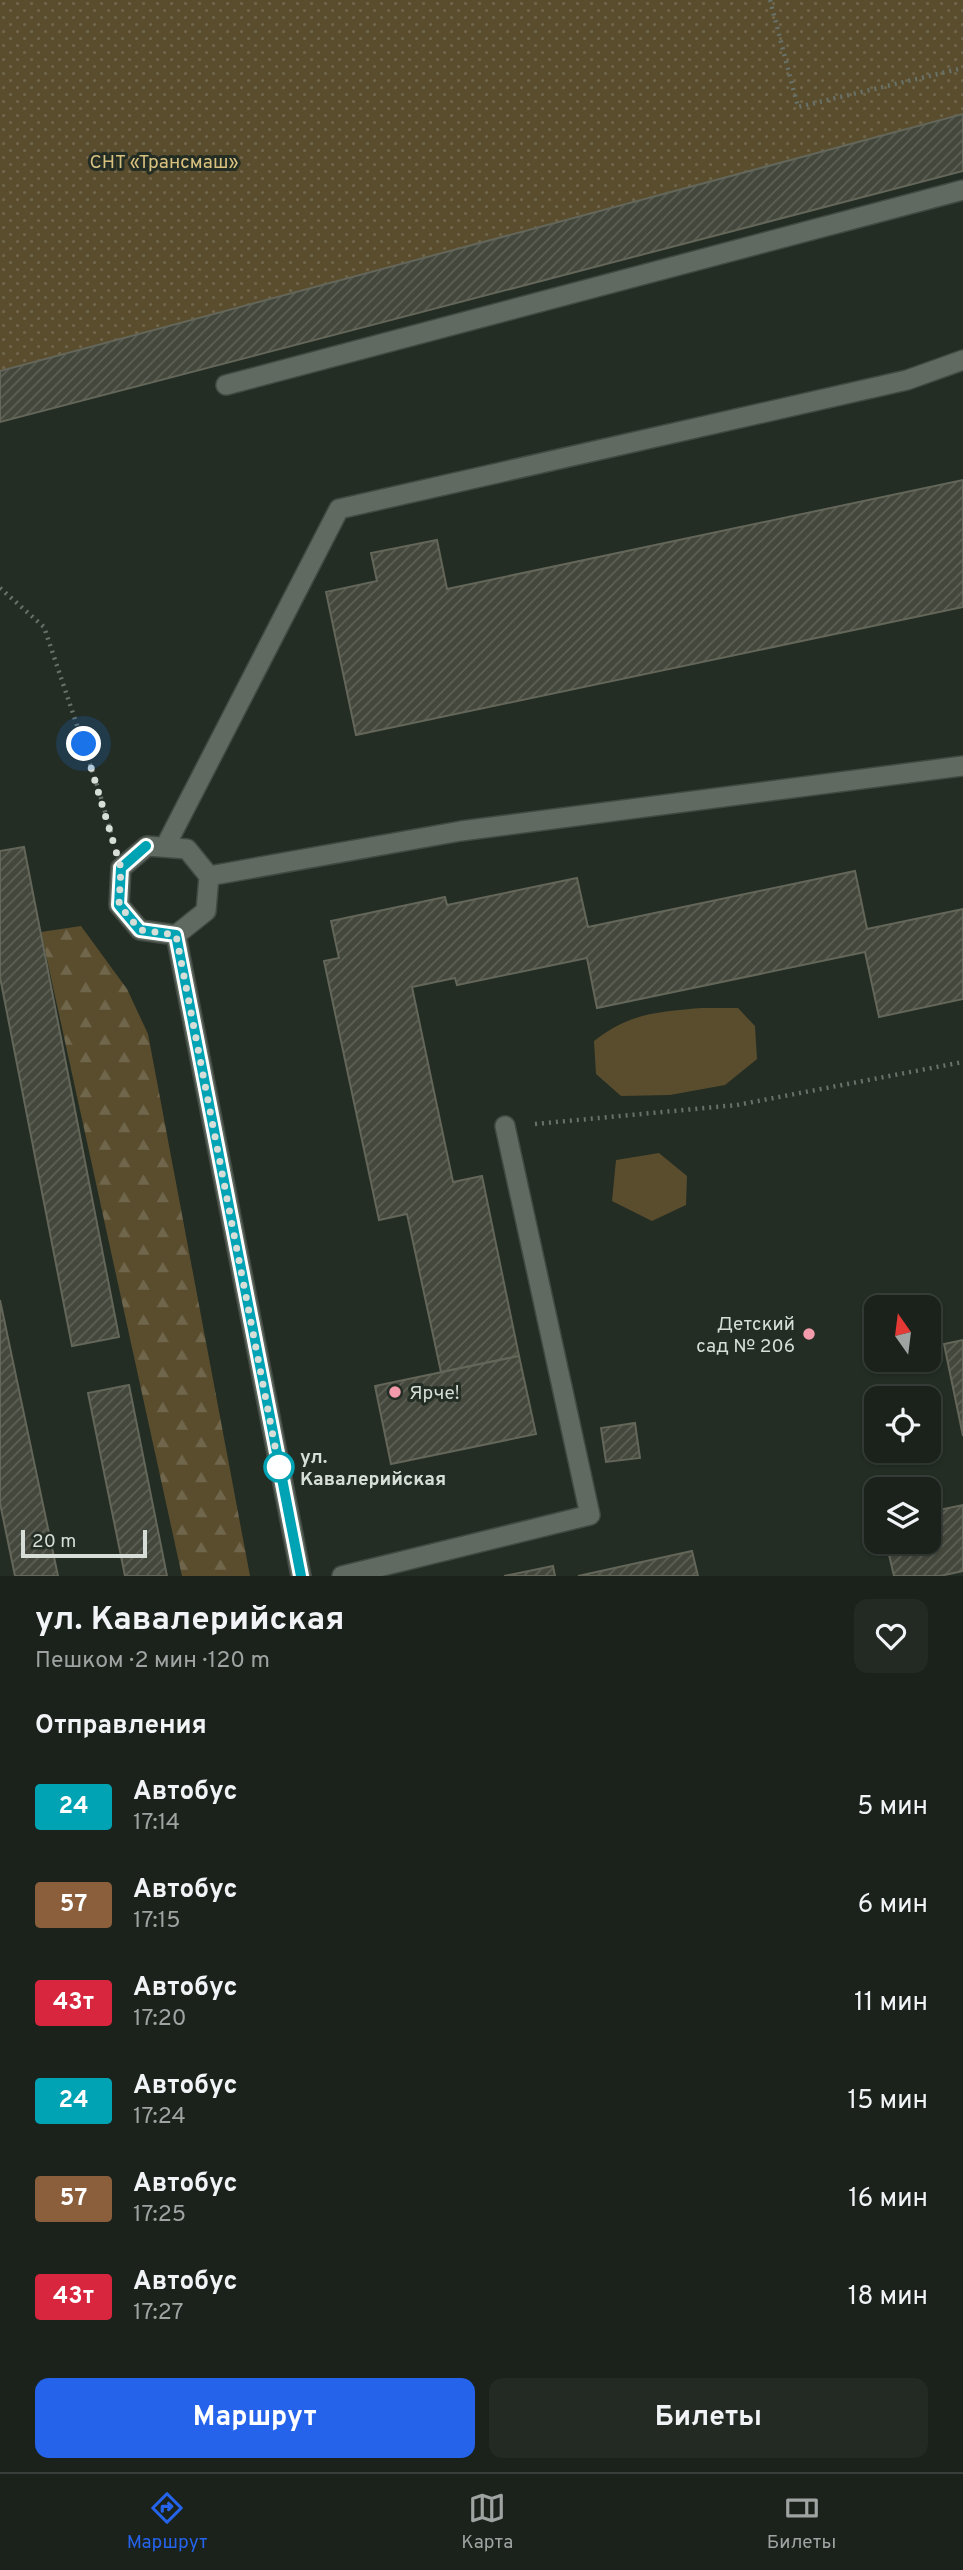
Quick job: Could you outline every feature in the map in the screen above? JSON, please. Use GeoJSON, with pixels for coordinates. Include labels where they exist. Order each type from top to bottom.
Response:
{"type":"FeatureCollection","features":[{"type":"Feature","properties":{"kind":"street"},"geometry":{"type":"LineString","coordinates":[[226,385],[963,190]]}},
{"type":"Feature","properties":{"kind":"street"},"geometry":{"type":"LineString","coordinates":[[165,847],[339,509],[907,380],[963,360]]}},
{"type":"Feature","properties":{"kind":"street"},"geometry":{"type":"LineString","coordinates":[[209,876],[461,831],[963,766]]}},
{"type":"Feature","properties":{"kind":"street"},"geometry":{"type":"LineString","coordinates":[[146,846],[165,847],[187,849],[209,876],[206,911],[176,935],[140,930],[119,905],[121,868],[146,846]]}},
{"type":"Feature","properties":{"kind":"street"},"geometry":{"type":"LineString","coordinates":[[176,935],[301,1576]]}},
{"type":"Feature","properties":{"kind":"street"},"geometry":{"type":"LineString","coordinates":[[342,1576],[590,1515],[505,1126]]}},
{"type":"Feature","properties":{"kind":"path"},"geometry":{"type":"LineString","coordinates":[[769,0],[798,107],[963,68]]}},
{"type":"Feature","properties":{"kind":"path"},"geometry":{"type":"LineString","coordinates":[[0,588],[44,628],[99,791],[121,868]]}},
{"type":"Feature","properties":{"kind":"path"},"geometry":{"type":"LineString","coordinates":[[505,1126],[737,1105],[963,1062]]}},
{"type":"Feature","properties":{"kind":"green space","name":"СНТ «Трансмаш»"},"geometry":{"type":"Polygon","coordinates":[[[0,0],[963,0],[963,114],[0,371],[0,0]]]}},
{"type":"Feature","properties":{"kind":"green space"},"geometry":{"type":"Polygon","coordinates":[[[81,926],[127,989],[148,1034],[250,1576],[182,1576],[41,932],[81,926]]]}},
{"type":"Feature","properties":{"kind":"green space"},"geometry":{"type":"Polygon","coordinates":[[[701,1008],[738,1008],[755,1026],[757,1059],[725,1085],[670,1095],[621,1096],[596,1074],[594,1041],[607,1032],[632,1019],[701,1008]]]}},
{"type":"Feature","properties":{"kind":"green space"},"geometry":{"type":"Polygon","coordinates":[[[659,1153],[687,1176],[686,1205],[652,1221],[612,1201],[616,1160],[659,1153]]]}},
{"type":"Feature","properties":{"kind":"building"},"geometry":{"type":"Polygon","coordinates":[[[963,114],[963,171],[0,422],[0,371],[963,114]]]}},
{"type":"Feature","properties":{"kind":"building"},"geometry":{"type":"Polygon","coordinates":[[[963,480],[963,607],[356,735],[326,592],[377,581],[371,553],[437,540],[447,589],[963,480]]]}},
{"type":"Feature","properties":{"kind":"building"},"geometry":{"type":"Polygon","coordinates":[[[24,847],[119,1337],[72,1346],[0,977],[0,851],[24,847]]]}},
{"type":"Feature","properties":{"kind":"building"},"geometry":{"type":"Polygon","coordinates":[[[855,871],[867,929],[963,909],[963,999],[879,1017],[865,952],[597,1008],[587,958],[457,985],[455,978],[412,987],[453,1182],[482,1176],[519,1356],[441,1372],[407,1214],[379,1220],[324,961],[339,958],[331,921],[445,897],[447,905],[577,878],[588,927],[855,871]]]}},
{"type":"Feature","properties":{"kind":"building"},"geometry":{"type":"Polygon","coordinates":[[[0,1300],[58,1576],[15,1576],[0,1503],[0,1300]]]}},
{"type":"Feature","properties":{"kind":"building"},"geometry":{"type":"Polygon","coordinates":[[[963,1340],[963,1436],[944,1344],[963,1340]]]}},
{"type":"Feature","properties":{"kind":"building"},"geometry":{"type":"Polygon","coordinates":[[[519,1356],[536,1434],[391,1464],[375,1386],[519,1356]]]}},
{"type":"Feature","properties":{"kind":"building"},"geometry":{"type":"Polygon","coordinates":[[[129,1385],[167,1576],[125,1576],[88,1393],[129,1385]]]}},
{"type":"Feature","properties":{"kind":"building"},"geometry":{"type":"Polygon","coordinates":[[[635,1423],[640,1458],[606,1462],[601,1428],[635,1423]]]}},
{"type":"Feature","properties":{"kind":"building"},"geometry":{"type":"Polygon","coordinates":[[[963,1505],[963,1571],[940,1576],[894,1576],[889,1554],[941,1554],[941,1510],[963,1505]]]}},
{"type":"Feature","properties":{"kind":"building"},"geometry":{"type":"Polygon","coordinates":[[[692,1551],[698,1576],[578,1576],[692,1551]]]}},
{"type":"Feature","properties":{"kind":"building"},"geometry":{"type":"Polygon","coordinates":[[[553,1566],[555,1576],[504,1576],[553,1566]]]}},
{"type":"Feature","properties":{"kind":"bus line","name":"24"},"geometry":{"type":"LineString","coordinates":[[146,846],[121,868],[119,905],[140,930],[176,935],[301,1576]]}},
{"type":"Feature","properties":{"kind":"place","name":"Детский сад № 206"},"geometry":{"type":"Point","coordinates":[809,1334]}},
{"type":"Feature","properties":{"kind":"place","name":"Ярче!"},"geometry":{"type":"Point","coordinates":[395,1392]}},
{"type":"Feature","properties":{"kind":"place","name":"ул. Кавалерийская"},"geometry":{"type":"Point","coordinates":[279,1467]}},
{"type":"Feature","properties":{"kind":"route"},"geometry":{"type":"LineString","coordinates":[[84,744],[121,868],[119,905],[140,930],[176,935],[279,1467]]}}]}
